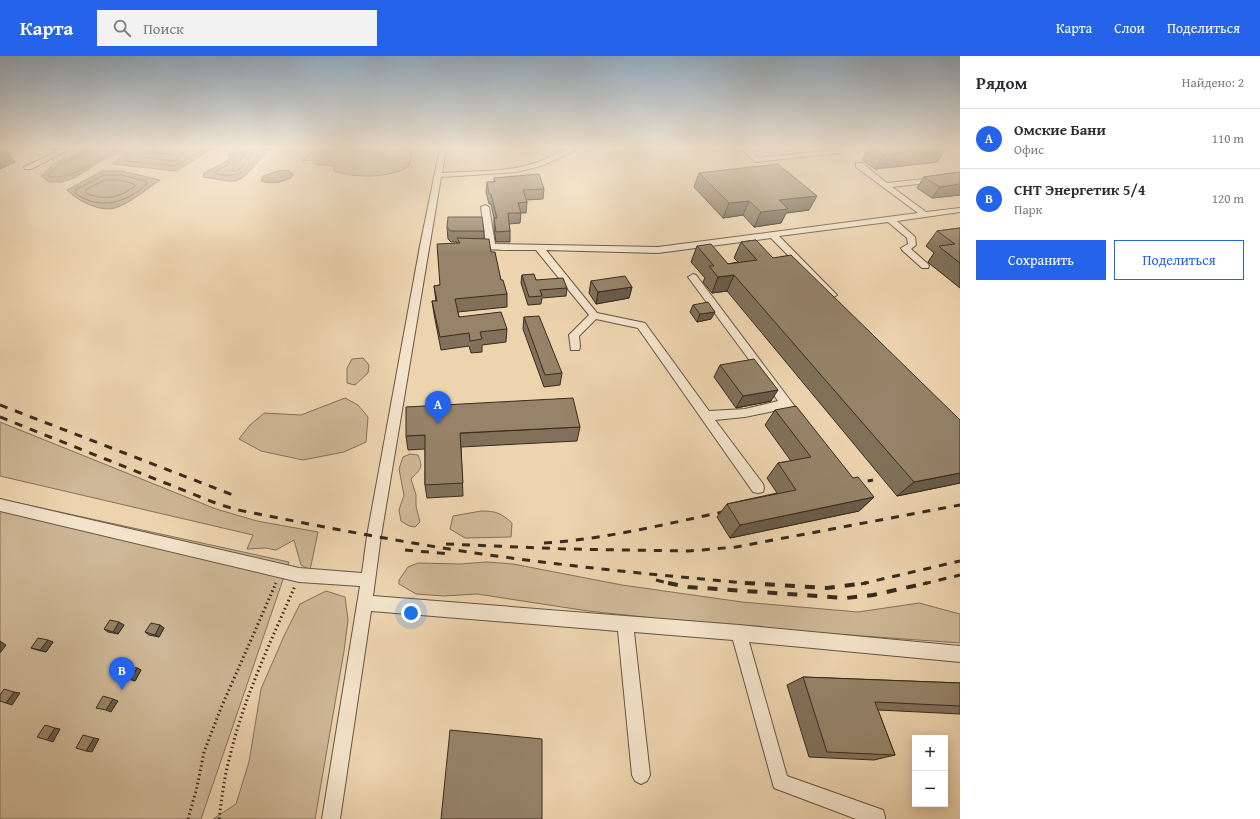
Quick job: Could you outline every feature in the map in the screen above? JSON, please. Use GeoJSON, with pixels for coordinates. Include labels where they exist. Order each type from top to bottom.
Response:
{"type":"FeatureCollection","features":[{"type":"Feature","properties":{"kind":"street"},"geometry":{"type":"LineString","coordinates":[[331,819],[365,603],[375,528],[428,246],[437,184]]}},
{"type":"Feature","properties":{"kind":"street"},"geometry":{"type":"LineString","coordinates":[[883,184],[925,215]]}},
{"type":"Feature","properties":{"kind":"street"},"geometry":{"type":"LineString","coordinates":[[886,186],[906,184]]}},
{"type":"Feature","properties":{"kind":"street"},"geometry":{"type":"LineString","coordinates":[[485,207],[491,247]]}},
{"type":"Feature","properties":{"kind":"street"},"geometry":{"type":"LineString","coordinates":[[469,246],[540,249],[658,250],[960,210]]}},
{"type":"Feature","properties":{"kind":"street"},"geometry":{"type":"LineString","coordinates":[[891,220],[912,237],[912,245],[905,248],[925,266]]}},
{"type":"Feature","properties":{"kind":"street"},"geometry":{"type":"LineString","coordinates":[[773,235],[839,302]]}},
{"type":"Feature","properties":{"kind":"street"},"geometry":{"type":"LineString","coordinates":[[540,249],[594,315],[610,320],[641,325],[758,488]]}},
{"type":"Feature","properties":{"kind":"street"},"geometry":{"type":"LineString","coordinates":[[693,277],[757,362],[786,404],[805,427]]}},
{"type":"Feature","properties":{"kind":"street"},"geometry":{"type":"LineString","coordinates":[[575,347],[574,334],[594,315]]}},
{"type":"Feature","properties":{"kind":"street"},"geometry":{"type":"LineString","coordinates":[[707,416],[745,413],[786,404]]}},
{"type":"Feature","properties":{"kind":"street"},"geometry":{"type":"LineString","coordinates":[[0,505],[193,551],[281,570],[299,576],[368,580]]}},
{"type":"Feature","properties":{"kind":"street"},"geometry":{"type":"LineString","coordinates":[[365,603],[739,633],[960,654]]}},
{"type":"Feature","properties":{"kind":"street"},"geometry":{"type":"LineString","coordinates":[[625,624],[641,775]]}},
{"type":"Feature","properties":{"kind":"street"},"geometry":{"type":"LineString","coordinates":[[739,633],[780,782],[876,817]]}},
{"type":"Feature","properties":{"kind":"path"},"geometry":{"type":"LineString","coordinates":[[188,819],[197,787],[204,752],[221,708],[281,570]]}},
{"type":"Feature","properties":{"kind":"path"},"geometry":{"type":"LineString","coordinates":[[219,819],[223,787],[232,748],[260,669],[299,576]]}},
{"type":"Feature","properties":{"kind":"shaded area"},"geometry":{"type":"Polygon","coordinates":[[[363,358],[369,365],[368,373],[355,385],[347,383],[347,368],[352,359],[363,358]]]}},
{"type":"Feature","properties":{"kind":"shaded area"},"geometry":{"type":"Polygon","coordinates":[[[345,398],[358,405],[368,417],[366,442],[344,452],[303,460],[261,451],[239,439],[249,426],[264,413],[301,415],[345,398]]]}},
{"type":"Feature","properties":{"kind":"shaded area"},"geometry":{"type":"Polygon","coordinates":[[[0,422],[216,509],[257,521],[318,532],[310,570],[301,565],[294,540],[276,550],[266,548],[247,549],[253,535],[0,476],[0,422]]]}},
{"type":"Feature","properties":{"kind":"shaded area"},"geometry":{"type":"Polygon","coordinates":[[[410,454],[418,455],[421,463],[419,471],[411,479],[416,495],[416,506],[420,522],[415,527],[409,526],[401,521],[399,510],[404,495],[399,469],[403,457],[410,454]]]}},
{"type":"Feature","properties":{"kind":"shaded area"},"geometry":{"type":"Polygon","coordinates":[[[0,499],[289,562],[201,819],[0,819],[0,499]]]}},
{"type":"Feature","properties":{"kind":"shaded area"},"geometry":{"type":"Polygon","coordinates":[[[481,511],[498,513],[512,523],[511,537],[465,538],[450,529],[453,516],[481,511]]]}},
{"type":"Feature","properties":{"kind":"shaded area"},"geometry":{"type":"Polygon","coordinates":[[[487,562],[513,564],[622,585],[742,602],[858,612],[919,603],[960,614],[960,643],[737,627],[588,611],[477,594],[444,596],[416,594],[399,584],[399,580],[408,567],[418,563],[460,564],[487,562]]]}},
{"type":"Feature","properties":{"kind":"shaded area"},"geometry":{"type":"Polygon","coordinates":[[[326,591],[345,597],[348,620],[315,819],[213,819],[236,804],[249,762],[261,689],[284,636],[300,604],[326,591]]]}},
{"type":"Feature","properties":{"kind":"water"},"geometry":{"type":"Polygon","coordinates":[[[79,184],[155,184],[127,203],[109,209],[89,205],[67,190],[79,184]]]}},
{"type":"Feature","properties":{"kind":"building"},"geometry":{"type":"Polygon","coordinates":[[[487,184],[542,184],[544,189],[523,190],[527,202],[518,203],[521,213],[508,213],[510,231],[496,232],[494,218],[497,218],[491,194],[489,194],[487,184]]]}},
{"type":"Feature","properties":{"kind":"building"},"geometry":{"type":"Polygon","coordinates":[[[710,184],[802,184],[817,196],[779,200],[788,209],[761,212],[749,201],[729,203],[710,184]]]}},
{"type":"Feature","properties":{"kind":"building"},"geometry":{"type":"Polygon","coordinates":[[[935,184],[960,184],[960,184],[940,187],[935,184]]]}},
{"type":"Feature","properties":{"kind":"building"},"geometry":{"type":"Polygon","coordinates":[[[448,217],[482,217],[484,231],[450,231],[447,227],[448,217]]]}},
{"type":"Feature","properties":{"kind":"building"},"geometry":{"type":"Polygon","coordinates":[[[960,228],[960,263],[939,246],[955,244],[937,231],[960,228]]]}},
{"type":"Feature","properties":{"kind":"building"},"geometry":{"type":"Polygon","coordinates":[[[457,238],[489,239],[491,252],[495,252],[501,280],[503,280],[507,294],[455,299],[459,317],[501,312],[507,329],[480,332],[482,339],[470,341],[469,333],[440,337],[432,301],[437,301],[434,286],[440,285],[437,244],[460,243],[457,238]]]}},
{"type":"Feature","properties":{"kind":"building"},"geometry":{"type":"Polygon","coordinates":[[[756,240],[773,258],[791,255],[960,420],[960,473],[914,482],[734,275],[718,277],[709,266],[714,266],[697,246],[711,244],[728,264],[757,260],[741,242],[756,240]]]}},
{"type":"Feature","properties":{"kind":"building"},"geometry":{"type":"Polygon","coordinates":[[[534,274],[536,280],[563,278],[567,288],[540,290],[542,296],[529,297],[522,275],[534,274]]]}},
{"type":"Feature","properties":{"kind":"building"},"geometry":{"type":"Polygon","coordinates":[[[625,276],[632,287],[598,292],[591,281],[625,276]]]}},
{"type":"Feature","properties":{"kind":"building"},"geometry":{"type":"Polygon","coordinates":[[[708,302],[715,312],[700,314],[693,305],[708,302]]]}},
{"type":"Feature","properties":{"kind":"building"},"geometry":{"type":"Polygon","coordinates":[[[539,316],[562,373],[545,375],[524,317],[539,316]]]}},
{"type":"Feature","properties":{"kind":"building"},"geometry":{"type":"Polygon","coordinates":[[[754,359],[778,390],[743,396],[720,365],[754,359]]]}},
{"type":"Feature","properties":{"kind":"building"},"geometry":{"type":"Polygon","coordinates":[[[573,398],[580,427],[460,433],[463,483],[425,485],[425,435],[406,436],[406,407],[573,398]]]}},
{"type":"Feature","properties":{"kind":"building"},"geometry":{"type":"Polygon","coordinates":[[[796,406],[853,478],[858,477],[874,497],[740,525],[727,504],[796,490],[778,463],[811,457],[775,410],[796,406]]]}},
{"type":"Feature","properties":{"kind":"building"},"geometry":{"type":"Polygon","coordinates":[[[110,620],[119,622],[113,632],[104,629],[110,620]]]}},
{"type":"Feature","properties":{"kind":"building"},"geometry":{"type":"Polygon","coordinates":[[[151,623],[160,625],[155,635],[145,632],[151,623]]]}},
{"type":"Feature","properties":{"kind":"building"},"geometry":{"type":"Polygon","coordinates":[[[38,638],[48,640],[40,650],[31,648],[38,638]]]}},
{"type":"Feature","properties":{"kind":"building"},"geometry":{"type":"Polygon","coordinates":[[[127,666],[137,668],[131,679],[121,676],[127,666]]]}},
{"type":"Feature","properties":{"kind":"building"},"geometry":{"type":"Polygon","coordinates":[[[803,677],[960,683],[960,706],[875,702],[895,755],[827,752],[803,677]]]}},
{"type":"Feature","properties":{"kind":"building"},"geometry":{"type":"Polygon","coordinates":[[[4,689],[14,692],[6,703],[0,701],[0,695],[4,689]]]}},
{"type":"Feature","properties":{"kind":"building"},"geometry":{"type":"Polygon","coordinates":[[[103,696],[113,699],[106,710],[96,708],[103,696]]]}},
{"type":"Feature","properties":{"kind":"building"},"geometry":{"type":"Polygon","coordinates":[[[45,725],[55,728],[47,740],[37,737],[45,725]]]}},
{"type":"Feature","properties":{"kind":"building"},"geometry":{"type":"Polygon","coordinates":[[[450,730],[542,739],[542,819],[441,819],[450,730]]]}},
{"type":"Feature","properties":{"kind":"building"},"geometry":{"type":"Polygon","coordinates":[[[83,735],[94,738],[86,751],[76,748],[83,735]]]}},
{"type":"Feature","properties":{"kind":"railway"},"geometry":{"type":"LineString","coordinates":[[0,405],[233,495]]}},
{"type":"Feature","properties":{"kind":"railway"},"geometry":{"type":"LineString","coordinates":[[0,417],[218,504],[238,510],[329,528],[482,554],[620,571],[747,583]]}},
{"type":"Feature","properties":{"kind":"railway"},"geometry":{"type":"LineString","coordinates":[[852,484],[873,480]]}},
{"type":"Feature","properties":{"kind":"railway"},"geometry":{"type":"LineString","coordinates":[[446,544],[567,549],[689,551],[736,547],[960,505]]}},
{"type":"Feature","properties":{"kind":"railway"},"geometry":{"type":"LineString","coordinates":[[544,543],[615,534],[732,510]]}},
{"type":"Feature","properties":{"kind":"railway"},"geometry":{"type":"LineString","coordinates":[[405,550],[451,554]]}},
{"type":"Feature","properties":{"kind":"railway"},"geometry":{"type":"LineString","coordinates":[[864,583],[960,561]]}},
{"type":"Feature","properties":{"kind":"railway"},"geometry":{"type":"LineString","coordinates":[[923,584],[960,575]]}},
{"type":"Feature","properties":{"kind":"railway"},"geometry":{"type":"LineString","coordinates":[[656,580],[668,583]]}},
{"type":"Feature","properties":{"kind":"railway"},"geometry":{"type":"LineString","coordinates":[[668,583],[688,587],[846,598],[873,595],[927,583]]}},
{"type":"Feature","properties":{"kind":"railway"},"geometry":{"type":"LineString","coordinates":[[668,583],[672,584]]}},
{"type":"Feature","properties":{"kind":"railway"},"geometry":{"type":"LineString","coordinates":[[747,583],[827,588],[864,583]]}},
{"type":"Feature","properties":{"kind":"railway"},"geometry":{"type":"LineString","coordinates":[[747,583],[757,584]]}},
{"type":"Feature","properties":{"kind":"place","name":"Омские Бани"},"geometry":{"type":"Point","coordinates":[438,424]}},
{"type":"Feature","properties":{"kind":"place","name":"СНТ Энергетик 5/4"},"geometry":{"type":"Point","coordinates":[122,690]}}]}
